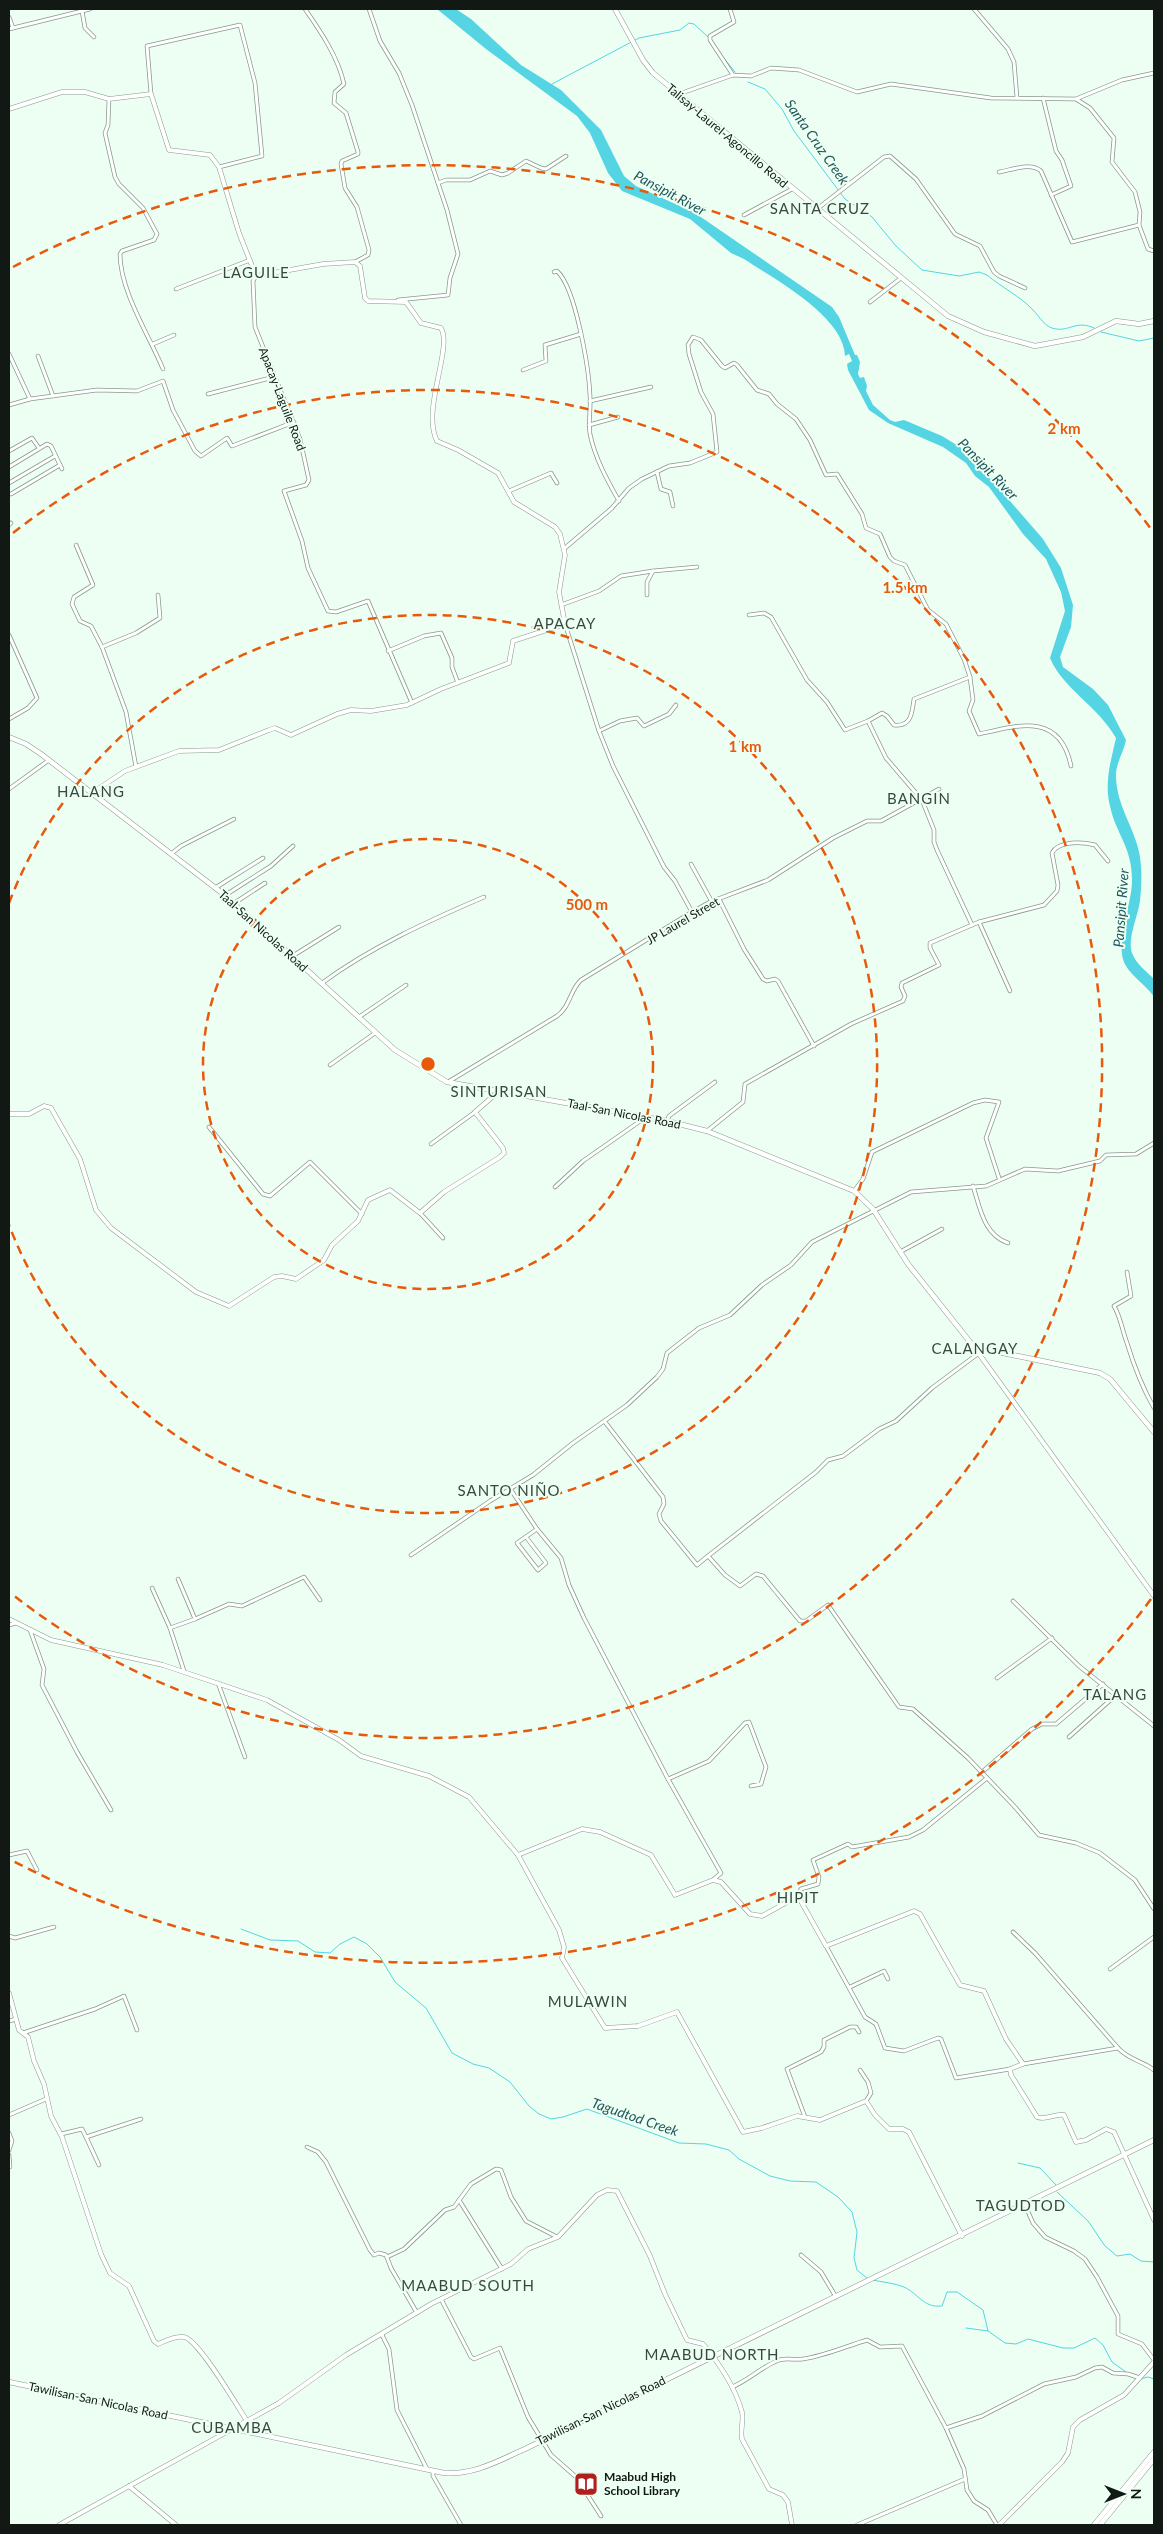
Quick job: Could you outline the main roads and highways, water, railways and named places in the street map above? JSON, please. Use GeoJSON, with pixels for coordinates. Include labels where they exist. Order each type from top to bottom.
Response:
{"type":"FeatureCollection","features":[{"type":"Feature","properties":{"kind":"main road","name":"Talisay-Laurel-Agoncillo Road"},"geometry":{"type":"LineString","coordinates":[[615,9],[629,36],[653,73],[948,316],[984,332],[1036,346],[1083,337],[1116,321],[1139,324],[1154,322]]}},
{"type":"Feature","properties":{"kind":"main road","name":"Taal-San Nicolas Road"},"geometry":{"type":"LineString","coordinates":[[9,737],[26,744],[49,760],[215,888],[375,1033],[421,1068],[447,1082],[646,1117],[707,1131],[854,1191],[873,1209],[900,1252],[974,1347],[1100,1374],[1110,1379],[1154,1432]]}},
{"type":"Feature","properties":{"kind":"main road","name":"Tawilisan-San Nicolas Road"},"geometry":{"type":"LineString","coordinates":[[9,2382],[427,2470],[454,2474],[473,2471],[542,2440],[866,2283],[1154,2140]]}},
{"type":"Feature","properties":{"kind":"main road"},"geometry":{"type":"LineString","coordinates":[[1094,2525],[1154,2452]]}},
{"type":"Feature","properties":{"kind":"main road"},"geometry":{"type":"LineString","coordinates":[[1100,2525],[1154,2459]]}},
{"type":"Feature","properties":{"kind":"water"},"geometry":{"type":"Polygon","coordinates":[[[437,9],[456,9],[471,19],[521,65],[561,90],[601,130],[624,176],[636,186],[695,213],[832,307],[839,317],[855,355],[857,355],[860,362],[858,374],[860,378],[864,377],[867,386],[866,391],[873,405],[890,420],[895,422],[904,420],[942,436],[960,447],[983,470],[1043,539],[1061,568],[1073,605],[1071,627],[1060,657],[1063,667],[1093,689],[1108,705],[1126,740],[1116,773],[1117,786],[1119,798],[1140,854],[1141,875],[1140,901],[1132,934],[1131,947],[1136,961],[1154,979],[1154,997],[1132,974],[1123,959],[1122,941],[1132,883],[1132,871],[1127,850],[1113,816],[1108,797],[1109,772],[1116,738],[1100,716],[1063,679],[1050,658],[1065,611],[1061,592],[1046,559],[1023,534],[989,487],[975,476],[966,463],[943,447],[888,423],[869,410],[848,370],[847,364],[852,361],[849,354],[845,356],[842,341],[821,313],[789,288],[744,259],[731,253],[690,219],[622,191],[608,173],[590,133],[577,116],[486,49],[437,9]]]}},
{"type":"Feature","properties":{"kind":"waterway","name":"Santa Cruz Creek"},"geometry":{"type":"LineString","coordinates":[[552,84],[639,38],[680,30],[689,23],[694,24],[708,37]]}},
{"type":"Feature","properties":{"kind":"waterway","name":"Santa Cruz Creek"},"geometry":{"type":"LineString","coordinates":[[723,57],[735,72]]}},
{"type":"Feature","properties":{"kind":"waterway","name":"Santa Cruz Creek"},"geometry":{"type":"LineString","coordinates":[[748,82],[765,89],[782,109],[794,131],[845,199],[872,217],[896,246],[922,270],[959,276],[979,272],[987,275],[1022,300],[1049,327],[1061,329],[1083,325],[1094,328]]}},
{"type":"Feature","properties":{"kind":"waterway","name":"Santa Cruz Creek"},"geometry":{"type":"LineString","coordinates":[[1101,332],[1139,341],[1154,338]]}},
{"type":"Feature","properties":{"kind":"waterway","name":"Tagudtod Creek"},"geometry":{"type":"LineString","coordinates":[[241,1929],[270,1940],[298,1941],[315,1952],[330,1953],[340,1944],[354,1937],[367,1944],[380,1957],[395,1982],[426,2008],[452,2053],[473,2064],[489,2068],[510,2082],[529,2106],[539,2114],[551,2119],[587,2109],[679,2143],[706,2144],[729,2150],[739,2159],[770,2176],[790,2181],[816,2182],[838,2197],[852,2212],[857,2232],[854,2258],[857,2270],[868,2279]]}},
{"type":"Feature","properties":{"kind":"waterway"},"geometry":{"type":"LineString","coordinates":[[1018,2163],[1040,2168],[1056,2185]]}},
{"type":"Feature","properties":{"kind":"waterway"},"geometry":{"type":"LineString","coordinates":[[1057,2192],[1088,2221],[1105,2246],[1117,2256],[1130,2254],[1141,2261],[1154,2262]]}},
{"type":"Feature","properties":{"kind":"waterway","name":"Tagudtod Creek"},"geometry":{"type":"LineString","coordinates":[[872,2280],[904,2287],[926,2303],[936,2306],[942,2306],[947,2292],[957,2292],[983,2310],[988,2331],[1005,2343],[1016,2344],[1028,2339],[1063,2348],[1074,2348],[1095,2338],[1103,2345],[1112,2362],[1126,2372]]}},
{"type":"Feature","properties":{"kind":"waterway"},"geometry":{"type":"LineString","coordinates":[[966,2328],[988,2331]]}},
{"type":"Feature","properties":{"kind":"waterway","name":"Tagudtod Creek"},"geometry":{"type":"LineString","coordinates":[[1140,2379],[1148,2377],[1154,2379]]}},
{"type":"Feature","properties":{"kind":"place","name":"Maabud High School Library"},"geometry":{"type":"Point","coordinates":[586,2484]}},
{"type":"Feature","properties":{"kind":"district","name":"SANTA CRUZ"},"geometry":{"type":"Point","coordinates":[820,209]}},
{"type":"Feature","properties":{"kind":"district","name":"LAGUILE"},"geometry":{"type":"Point","coordinates":[256,273]}},
{"type":"Feature","properties":{"kind":"district","name":"APACAY"},"geometry":{"type":"Point","coordinates":[565,624]}},
{"type":"Feature","properties":{"kind":"district","name":"HALANG"},"geometry":{"type":"Point","coordinates":[91,792]}},
{"type":"Feature","properties":{"kind":"district","name":"BANGIN"},"geometry":{"type":"Point","coordinates":[919,799]}},
{"type":"Feature","properties":{"kind":"district","name":"SINTURISAN"},"geometry":{"type":"Point","coordinates":[499,1092]}},
{"type":"Feature","properties":{"kind":"district","name":"CALANGAY"},"geometry":{"type":"Point","coordinates":[975,1349]}},
{"type":"Feature","properties":{"kind":"district","name":"SANTO NIÑO"},"geometry":{"type":"Point","coordinates":[509,1491]}},
{"type":"Feature","properties":{"kind":"district","name":"TALANG"},"geometry":{"type":"Point","coordinates":[1115,1695]}},
{"type":"Feature","properties":{"kind":"district","name":"HIPIT"},"geometry":{"type":"Point","coordinates":[798,1898]}},
{"type":"Feature","properties":{"kind":"district","name":"MULAWIN"},"geometry":{"type":"Point","coordinates":[588,2002]}},
{"type":"Feature","properties":{"kind":"district","name":"TAGUDTOD"},"geometry":{"type":"Point","coordinates":[1021,2206]}},
{"type":"Feature","properties":{"kind":"district","name":"MAABUD SOUTH"},"geometry":{"type":"Point","coordinates":[468,2286]}},
{"type":"Feature","properties":{"kind":"district","name":"MAABUD NORTH"},"geometry":{"type":"Point","coordinates":[712,2355]}},
{"type":"Feature","properties":{"kind":"district","name":"CUBAMBA"},"geometry":{"type":"Point","coordinates":[232,2428]}},
{"type":"Feature","properties":{"kind":"water label","name":"Pansipit River"},"geometry":{"type":"Point","coordinates":[670,193]}},
{"type":"Feature","properties":{"kind":"water label","name":"Pansipit River"},"geometry":{"type":"Point","coordinates":[988,469]}},
{"type":"Feature","properties":{"kind":"water label","name":"Pansipit River"},"geometry":{"type":"Point","coordinates":[1121,908]}}]}
